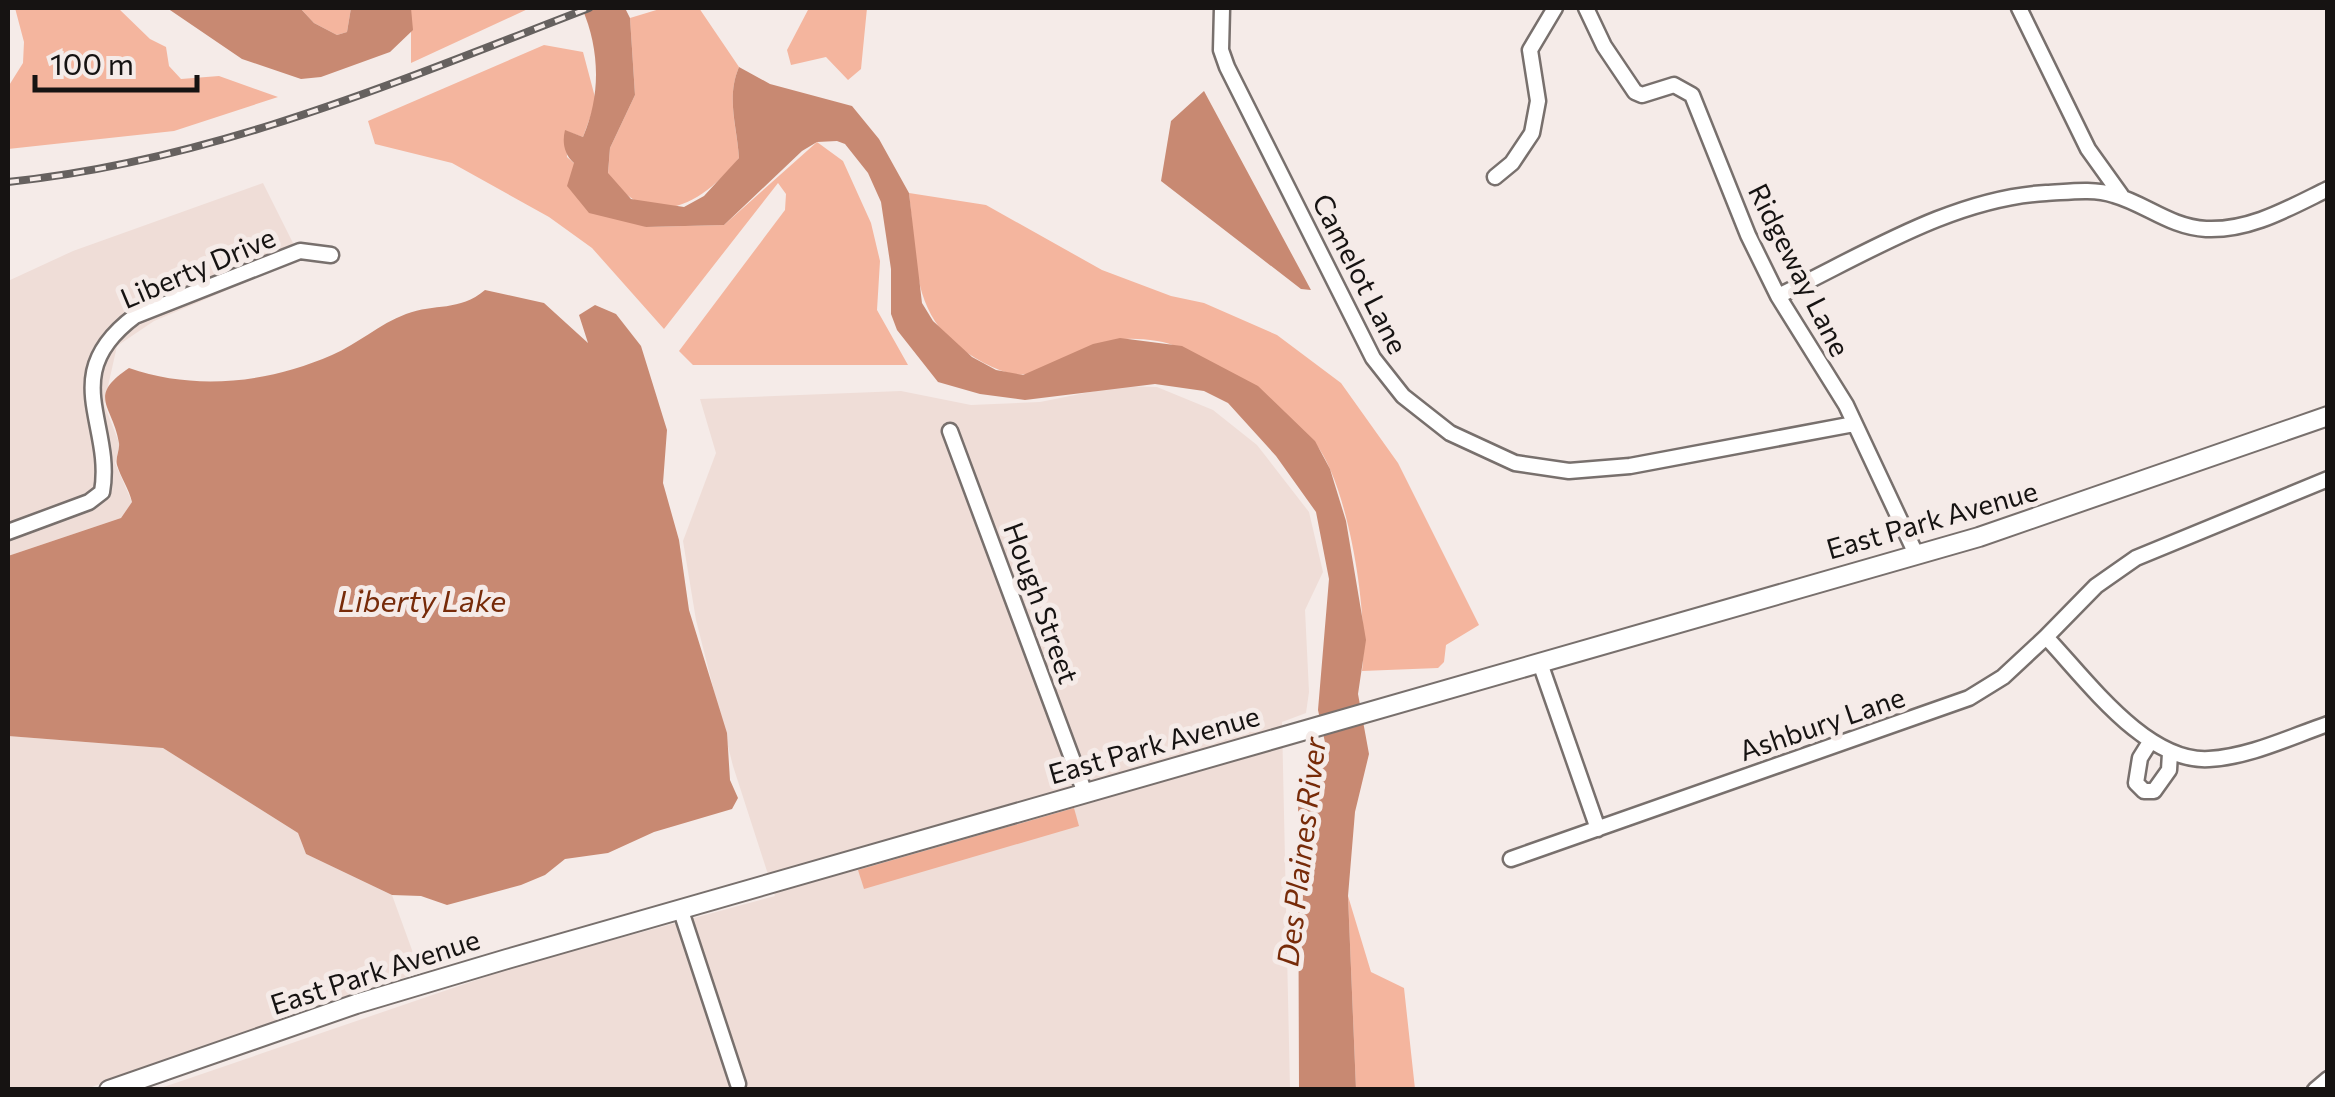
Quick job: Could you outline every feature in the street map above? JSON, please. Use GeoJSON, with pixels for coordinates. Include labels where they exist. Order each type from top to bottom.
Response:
{"type":"FeatureCollection","features":[{"type":"Feature","properties":{"kind":"main road","name":"East Park Avenue"},"geometry":{"type":"LineString","coordinates":[[109,1090],[356,1004],[2076,506],[2328,416]]}},
{"type":"Feature","properties":{"kind":"street","name":"Camelot Lane"},"geometry":{"type":"LineString","coordinates":[[1222,8],[1221,50],[1227,67],[1384,376],[1426,418],[1483,452],[1569,471],[1630,466],[1854,424]]}},
{"type":"Feature","properties":{"kind":"street"},"geometry":{"type":"LineString","coordinates":[[1495,176],[1512,164],[1532,133],[1538,101],[1530,50],[1555,8]]}},
{"type":"Feature","properties":{"kind":"street","name":"Ridgeway Lane"},"geometry":{"type":"LineString","coordinates":[[1586,8],[1634,92],[1642,95],[1674,84],[1692,95],[1748,235],[1778,296],[1854,424],[1916,554]]}},
{"type":"Feature","properties":{"kind":"street"},"geometry":{"type":"LineString","coordinates":[[2019,8],[2088,149],[2127,200]]}},
{"type":"Feature","properties":{"kind":"street"},"geometry":{"type":"LineString","coordinates":[[1778,296],[1898,238],[1995,200],[2071,192],[2110,193],[2164,219],[2208,229],[2255,223],[2328,190]]}},
{"type":"Feature","properties":{"kind":"street","name":"Liberty Drive"},"geometry":{"type":"LineString","coordinates":[[8,532],[88,502],[102,492],[104,478],[92,410],[94,372],[122,326],[136,316],[300,251],[330,254]]}},
{"type":"Feature","properties":{"kind":"street","name":"Hough Street"},"geometry":{"type":"LineString","coordinates":[[950,431],[1085,793]]}},
{"type":"Feature","properties":{"kind":"street","name":"Ashbury Lane"},"geometry":{"type":"LineString","coordinates":[[1511,858],[1969,698],[2004,677],[2096,586],[2136,558],[2328,479]]}},
{"type":"Feature","properties":{"kind":"street"},"geometry":{"type":"LineString","coordinates":[[2046,638],[2150,742],[2170,753],[2206,760],[2226,757],[2328,724]]}},
{"type":"Feature","properties":{"kind":"street"},"geometry":{"type":"LineString","coordinates":[[1540,663],[1598,828]]}},
{"type":"Feature","properties":{"kind":"street"},"geometry":{"type":"LineString","coordinates":[[2150,742],[2136,770],[2136,783],[2144,792],[2154,791],[2162,784],[2170,753]]}},
{"type":"Feature","properties":{"kind":"street"},"geometry":{"type":"LineString","coordinates":[[680,911],[738,1084]]}},
{"type":"Feature","properties":{"kind":"street"},"geometry":{"type":"LineString","coordinates":[[2315,1090],[2328,1079]]}},
{"type":"Feature","properties":{"kind":"shaded area"},"geometry":{"type":"Polygon","coordinates":[[[15,8],[118,8],[150,39],[166,47],[169,66],[181,79],[219,76],[278,97],[174,131],[8,149],[8,87],[23,63],[24,42],[15,8]]]}},
{"type":"Feature","properties":{"kind":"shaded area"},"geometry":{"type":"Polygon","coordinates":[[[300,8],[351,8],[347,32],[337,35],[314,23],[300,8]]]}},
{"type":"Feature","properties":{"kind":"shaded area"},"geometry":{"type":"Polygon","coordinates":[[[411,8],[530,8],[411,63],[411,8]]]}},
{"type":"Feature","properties":{"kind":"shaded area"},"geometry":{"type":"Polygon","coordinates":[[[663,8],[699,8],[739,67],[733,101],[739,158],[709,189],[692,200],[658,208],[624,192],[608,174],[610,148],[635,95],[630,18],[663,8]]]}},
{"type":"Feature","properties":{"kind":"shaded area"},"geometry":{"type":"Polygon","coordinates":[[[809,8],[867,8],[861,69],[848,80],[826,57],[791,65],[787,50],[809,8]]]}},
{"type":"Feature","properties":{"kind":"shaded area"},"geometry":{"type":"Polygon","coordinates":[[[544,45],[583,52],[596,101],[583,137],[566,131],[567,157],[646,227],[724,225],[817,142],[843,161],[871,223],[880,261],[877,310],[908,365],[693,365],[679,351],[785,210],[786,194],[778,183],[664,329],[592,248],[549,217],[452,163],[375,144],[368,121],[544,45]]]}},
{"type":"Feature","properties":{"kind":"shaded area"},"geometry":{"type":"Polygon","coordinates":[[[263,183],[301,259],[154,321],[117,346],[104,404],[120,445],[115,463],[132,502],[121,518],[8,556],[8,281],[73,251],[263,183]]]}},
{"type":"Feature","properties":{"kind":"shaded area"},"geometry":{"type":"Polygon","coordinates":[[[909,193],[986,205],[1102,270],[1171,296],[1204,303],[1277,335],[1341,383],[1398,463],[1479,625],[1446,645],[1444,662],[1438,668],[1362,671],[1362,619],[1354,553],[1338,489],[1315,443],[1288,419],[1198,358],[1157,341],[1134,339],[1099,344],[1060,363],[1022,375],[984,363],[941,330],[929,311],[917,269],[909,193]]]}},
{"type":"Feature","properties":{"kind":"shaded area"},"geometry":{"type":"Polygon","coordinates":[[[1120,386],[1157,387],[1213,410],[1257,445],[1309,512],[1323,572],[1305,610],[1309,692],[1306,713],[1282,722],[1290,1089],[155,1090],[517,966],[775,896],[733,766],[696,620],[683,541],[716,453],[700,399],[901,391],[971,405],[1040,402],[1120,386]]]}},
{"type":"Feature","properties":{"kind":"shaded area"},"geometry":{"type":"Polygon","coordinates":[[[8,736],[163,748],[298,833],[306,854],[392,895],[420,972],[86,1089],[8,1090],[8,736]]]}},
{"type":"Feature","properties":{"kind":"shaded area"},"geometry":{"type":"Polygon","coordinates":[[[1074,808],[1079,826],[864,889],[858,870],[1074,808]]]}},
{"type":"Feature","properties":{"kind":"shaded area"},"geometry":{"type":"Polygon","coordinates":[[[1348,896],[1371,972],[1404,988],[1415,1089],[1356,1089],[1348,896]]]}},
{"type":"Feature","properties":{"kind":"water"},"geometry":{"type":"Polygon","coordinates":[[[167,8],[300,8],[314,23],[337,35],[347,32],[351,8],[411,8],[413,30],[390,52],[321,77],[301,79],[242,59],[167,8]]]}},
{"type":"Feature","properties":{"kind":"water","name":"Des Plaines River"},"geometry":{"type":"Polygon","coordinates":[[[582,8],[625,8],[630,18],[635,95],[610,148],[608,173],[631,199],[684,207],[704,196],[739,158],[733,101],[739,67],[770,84],[852,106],[879,139],[909,193],[922,303],[933,321],[972,357],[996,370],[1023,375],[1093,344],[1120,338],[1182,346],[1258,386],[1315,441],[1330,469],[1346,521],[1366,640],[1358,694],[1369,754],[1355,812],[1348,896],[1356,1089],[1299,1089],[1298,794],[1304,782],[1329,761],[1318,710],[1329,579],[1316,512],[1276,456],[1228,403],[1204,391],[1155,384],[1025,400],[980,394],[938,382],[897,330],[891,314],[891,269],[881,202],[868,173],[845,144],[837,141],[817,142],[802,151],[724,225],[646,227],[589,213],[567,186],[574,163],[566,152],[564,139],[565,130],[583,137],[593,105],[595,56],[582,8]]]}},
{"type":"Feature","properties":{"kind":"water"},"geometry":{"type":"Polygon","coordinates":[[[1204,91],[1311,290],[1301,289],[1161,181],[1171,121],[1204,91]]]}},
{"type":"Feature","properties":{"kind":"water","name":"Liberty Lake"},"geometry":{"type":"Polygon","coordinates":[[[485,290],[544,303],[588,343],[579,315],[595,305],[616,314],[641,346],[667,430],[663,483],[679,540],[689,610],[727,733],[730,780],[738,798],[732,809],[654,832],[608,853],[565,859],[545,875],[521,885],[447,905],[421,896],[392,895],[306,854],[298,833],[163,748],[8,736],[8,556],[121,518],[132,502],[117,465],[119,443],[106,402],[105,394],[116,378],[129,368],[180,380],[205,381],[283,372],[332,355],[406,314],[466,301],[485,290]]]}},
{"type":"Feature","properties":{"kind":"railway"},"geometry":{"type":"LineString","coordinates":[[8,182],[84,171],[231,137],[375,90],[589,8]]}}]}
